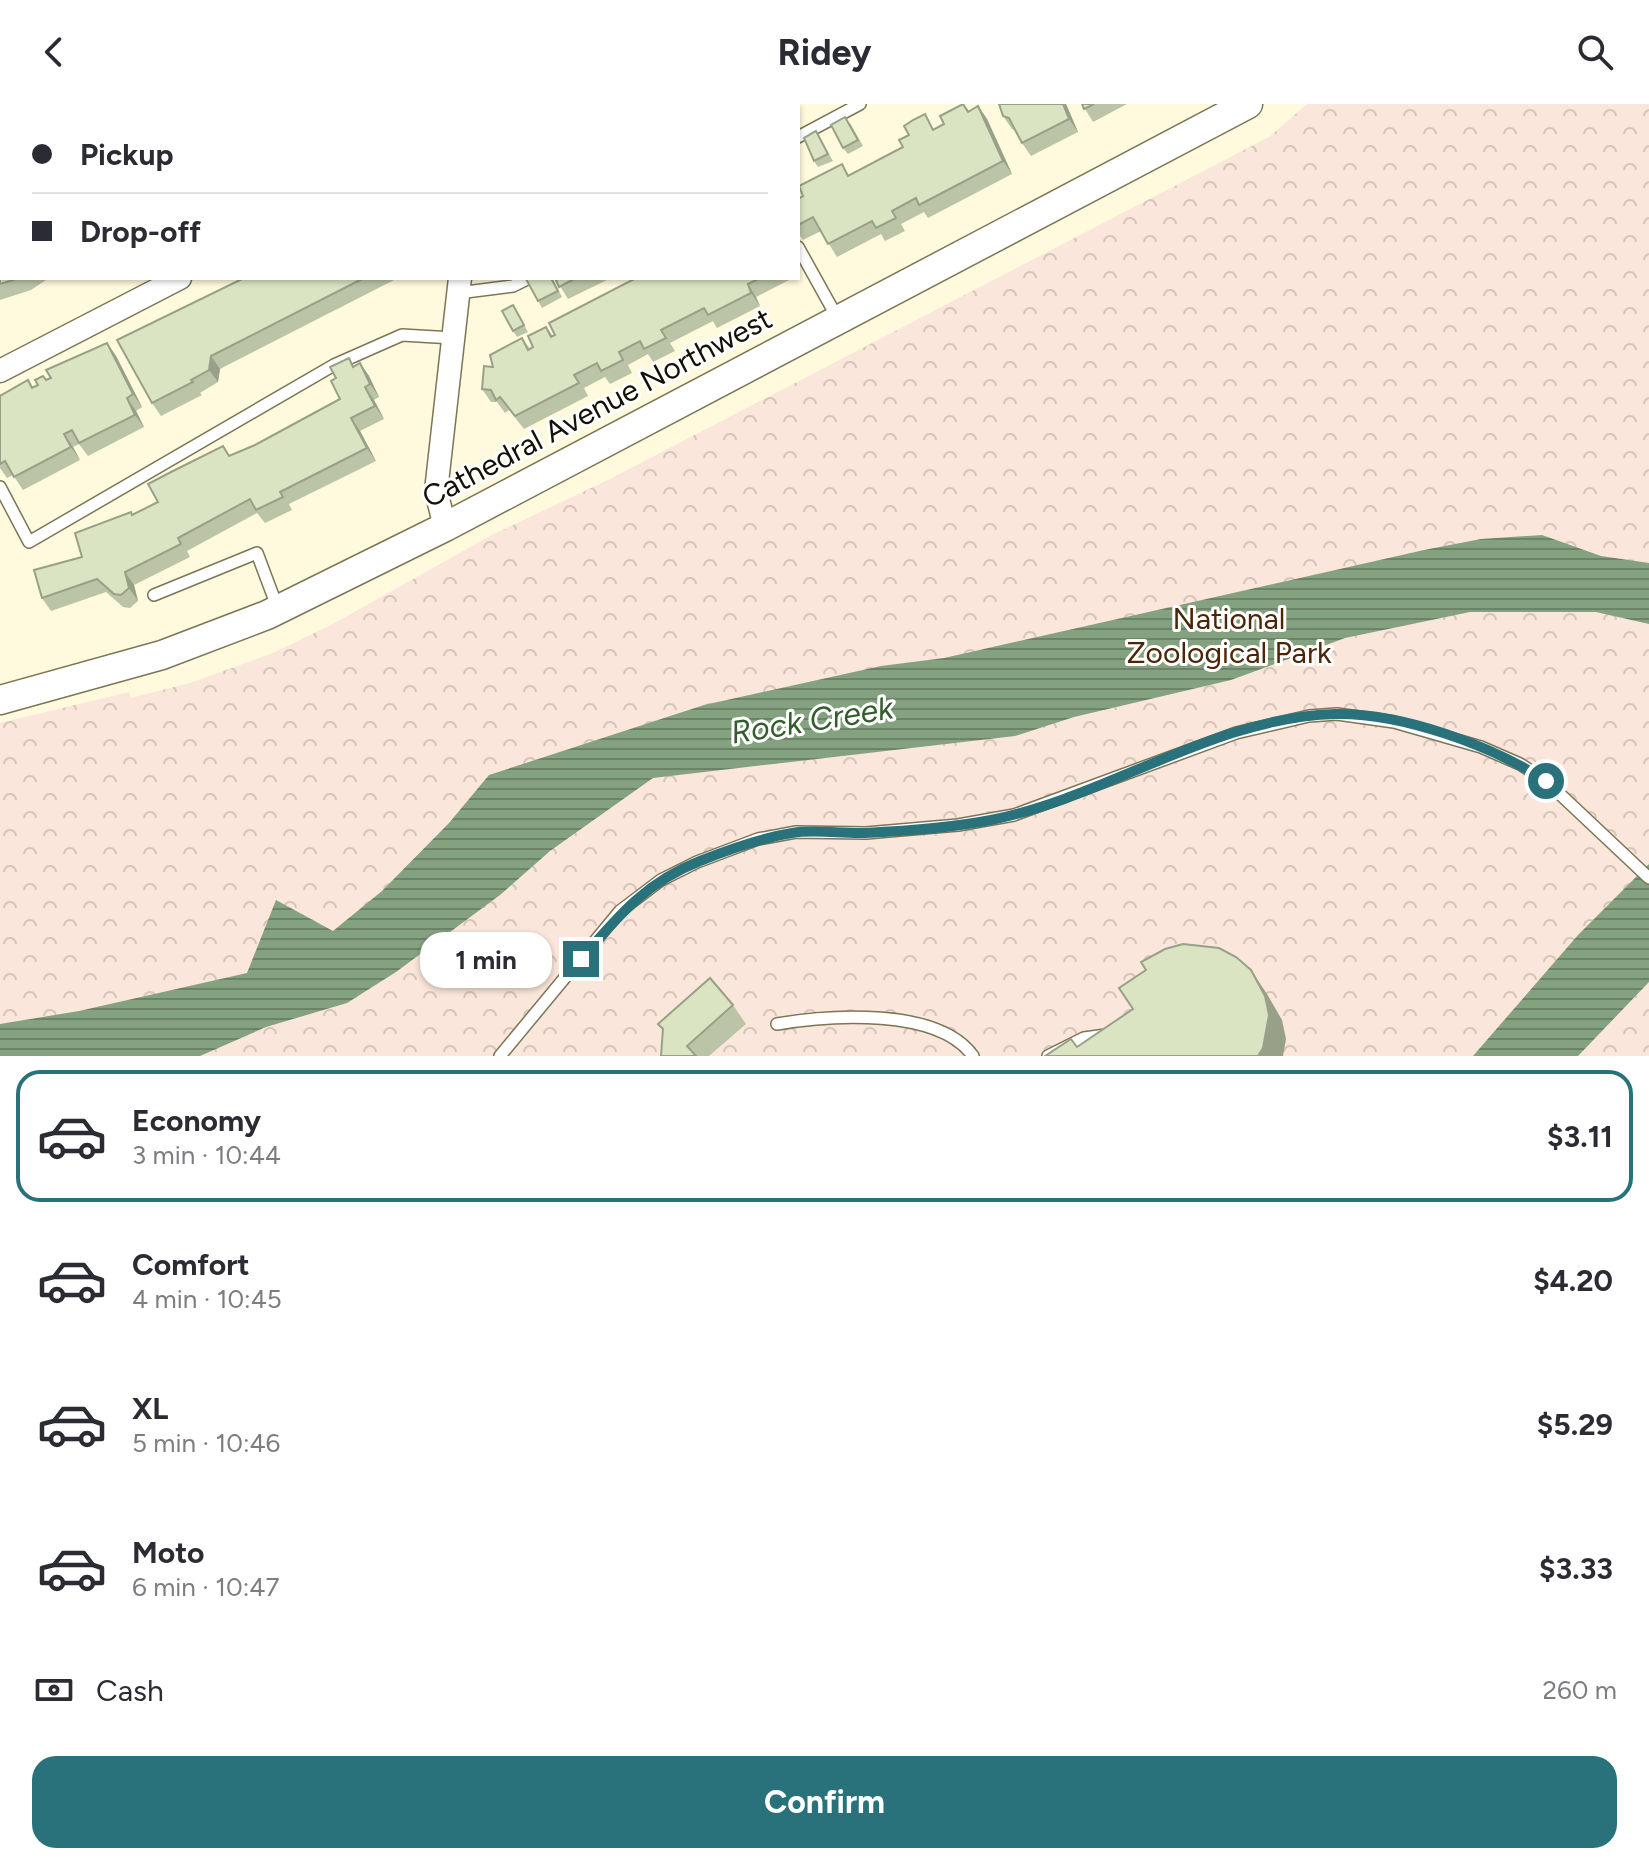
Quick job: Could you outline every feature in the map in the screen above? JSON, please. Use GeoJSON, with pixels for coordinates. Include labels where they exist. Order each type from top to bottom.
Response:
{"type":"FeatureCollection","features":[{"type":"Feature","properties":{"kind":"street","name":"Cathedral Avenue Northwest"},"geometry":{"type":"LineString","coordinates":[[0,700],[162,655],[278,609],[445,527],[1248,104]]}},
{"type":"Feature","properties":{"kind":"street"},"geometry":{"type":"LineString","coordinates":[[0,371],[176,280]]}},
{"type":"Feature","properties":{"kind":"street"},"geometry":{"type":"LineString","coordinates":[[445,527],[436,491],[459,286]]}},
{"type":"Feature","properties":{"kind":"lane"},"geometry":{"type":"LineString","coordinates":[[800,136],[860,104]]}},
{"type":"Feature","properties":{"kind":"lane"},"geometry":{"type":"LineString","coordinates":[[800,251],[838,319]]}},
{"type":"Feature","properties":{"kind":"lane"},"geometry":{"type":"LineString","coordinates":[[459,286],[513,286],[525,280]]}},
{"type":"Feature","properties":{"kind":"lane"},"geometry":{"type":"LineString","coordinates":[[0,487],[29,542],[334,365],[402,335],[453,338]]}},
{"type":"Feature","properties":{"kind":"lane"},"geometry":{"type":"LineString","coordinates":[[154,595],[257,553],[278,609]]}},
{"type":"Feature","properties":{"kind":"lane"},"geometry":{"type":"LineString","coordinates":[[500,1056],[620,911],[661,880],[697,862],[758,839],[796,832],[866,833],[958,825],[1014,815],[1236,733],[1286,720],[1337,714],[1364,716],[1481,747],[1520,764],[1546,781],[1649,878]]}},
{"type":"Feature","properties":{"kind":"lane"},"geometry":{"type":"LineString","coordinates":[[777,1024],[814,1018],[863,1017],[923,1026],[964,1044],[973,1056]]}},
{"type":"Feature","properties":{"kind":"lane"},"geometry":{"type":"LineString","coordinates":[[1048,1056],[1084,1038],[1115,1034]]}},
{"type":"Feature","properties":{"kind":"green space","name":"National Zoological Park"},"geometry":{"type":"Polygon","coordinates":[[[1307,104],[1649,104],[1649,1056],[0,1056],[0,723],[129,692],[131,698],[190,683],[273,653],[333,624],[490,536],[612,478],[1269,137],[1307,104]]]}},
{"type":"Feature","properties":{"kind":"water","name":"Rock Creek"},"geometry":{"type":"Polygon","coordinates":[[[1542,535],[1601,556],[1649,563],[1649,624],[1596,612],[1470,612],[1345,638],[1231,680],[1074,717],[1015,736],[653,778],[550,851],[500,895],[396,972],[347,1003],[266,1027],[200,1056],[0,1056],[0,1024],[79,1011],[247,973],[276,900],[333,931],[382,891],[449,823],[489,775],[704,705],[881,666],[944,658],[1424,550],[1481,539],[1542,535]]]}},
{"type":"Feature","properties":{"kind":"water"},"geometry":{"type":"Polygon","coordinates":[[[1649,864],[1649,982],[1578,1056],[1473,1056],[1578,935],[1649,864]]]}},
{"type":"Feature","properties":{"kind":"building"},"geometry":{"type":"Polygon","coordinates":[[[963,104],[968,112],[978,106],[1003,161],[919,205],[916,198],[892,211],[896,218],[876,228],[872,221],[828,244],[813,217],[800,224],[800,198],[803,196],[800,185],[842,164],[848,176],[903,147],[899,140],[909,135],[904,126],[913,120],[925,114],[933,130],[944,124],[940,116],[963,104]]]}},
{"type":"Feature","properties":{"kind":"building"},"geometry":{"type":"Polygon","coordinates":[[[999,104],[1063,104],[1069,119],[1022,143],[1009,118],[1003,116],[999,104]]]}},
{"type":"Feature","properties":{"kind":"building"},"geometry":{"type":"Polygon","coordinates":[[[845,117],[858,140],[843,148],[831,125],[845,117]]]}},
{"type":"Feature","properties":{"kind":"building"},"geometry":{"type":"Polygon","coordinates":[[[816,131],[828,154],[814,161],[804,138],[816,131]]]}},
{"type":"Feature","properties":{"kind":"building"},"geometry":{"type":"Polygon","coordinates":[[[240,280],[360,280],[211,356],[209,370],[152,403],[117,340],[240,280]]]}},
{"type":"Feature","properties":{"kind":"building"},"geometry":{"type":"Polygon","coordinates":[[[527,280],[552,280],[558,291],[538,301],[527,280]]]}},
{"type":"Feature","properties":{"kind":"building"},"geometry":{"type":"Polygon","coordinates":[[[556,280],[572,280],[559,287],[556,280]]]}},
{"type":"Feature","properties":{"kind":"building"},"geometry":{"type":"Polygon","coordinates":[[[632,280],[756,280],[748,284],[751,293],[708,315],[704,308],[661,330],[666,338],[644,349],[640,341],[619,352],[623,360],[601,371],[597,363],[574,375],[579,383],[515,416],[500,397],[496,400],[491,390],[482,389],[484,366],[493,367],[490,355],[522,338],[528,350],[533,347],[528,336],[546,327],[551,337],[555,335],[549,323],[632,280]]]}},
{"type":"Feature","properties":{"kind":"building"},"geometry":{"type":"Polygon","coordinates":[[[513,305],[524,325],[513,331],[502,311],[513,305]]]}},
{"type":"Feature","properties":{"kind":"building"},"geometry":{"type":"Polygon","coordinates":[[[107,343],[133,394],[127,398],[135,415],[79,443],[72,430],[64,434],[71,447],[14,477],[5,461],[0,464],[0,396],[28,380],[32,388],[38,385],[35,380],[43,376],[46,380],[51,378],[46,370],[107,343]]]}},
{"type":"Feature","properties":{"kind":"building"},"geometry":{"type":"Polygon","coordinates":[[[349,358],[353,367],[360,363],[370,384],[365,387],[375,406],[351,418],[367,448],[280,492],[283,497],[256,510],[250,499],[178,538],[181,544],[125,572],[129,588],[121,595],[114,594],[97,579],[42,598],[34,570],[82,557],[75,533],[131,512],[132,515],[158,502],[148,484],[173,471],[223,446],[229,456],[255,445],[340,399],[331,381],[336,378],[330,367],[349,358]]]}},
{"type":"Feature","properties":{"kind":"building"},"geometry":{"type":"Polygon","coordinates":[[[1183,944],[1219,948],[1251,970],[1265,996],[1269,1015],[1263,1048],[1258,1056],[1045,1056],[1071,1039],[1077,1047],[1133,1009],[1119,988],[1146,970],[1141,962],[1165,949],[1183,944]]]}},
{"type":"Feature","properties":{"kind":"building"},"geometry":{"type":"Polygon","coordinates":[[[710,978],[733,1005],[687,1046],[696,1056],[661,1056],[663,1029],[658,1024],[710,978]]]}},
{"type":"Feature","properties":{"kind":"route"},"geometry":{"type":"LineString","coordinates":[[581,959],[620,911],[661,880],[697,862],[758,839],[796,832],[866,833],[929,828],[1014,815],[1236,733],[1286,720],[1337,714],[1394,722],[1481,747],[1520,764],[1546,781]]}}]}
